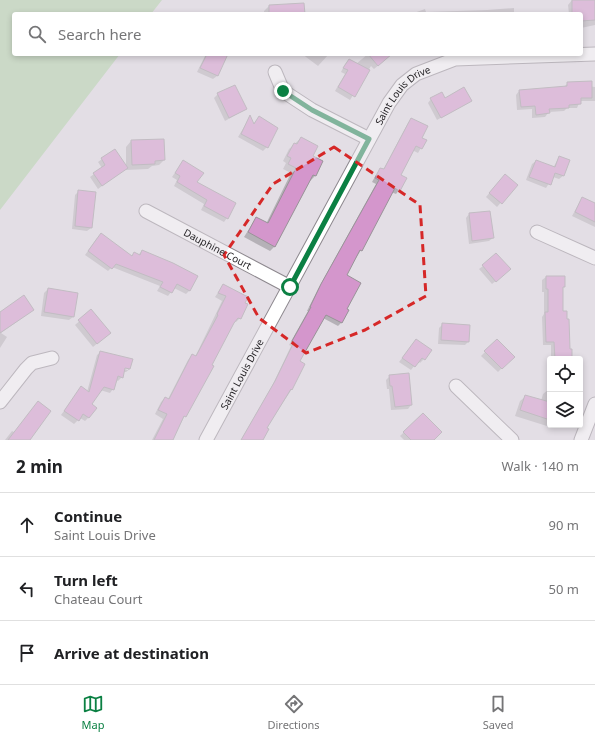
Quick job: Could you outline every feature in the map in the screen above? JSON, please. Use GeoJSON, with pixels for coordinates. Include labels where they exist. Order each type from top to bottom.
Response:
{"type":"FeatureCollection","features":[{"type":"Feature","properties":{"kind":"street","name":"Saint Louis Drive"},"geometry":{"type":"LineString","coordinates":[[583,54],[595,54]]}},
{"type":"Feature","properties":{"kind":"street","name":"Saint Louis Drive"},"geometry":{"type":"LineString","coordinates":[[206,440],[369,139],[389,103],[402,85],[416,74],[455,59],[539,56]]}},
{"type":"Feature","properties":{"kind":"street"},"geometry":{"type":"LineString","coordinates":[[275,72],[283,91],[312,110],[369,139]]}},
{"type":"Feature","properties":{"kind":"street","name":"Dauphine Court"},"geometry":{"type":"LineString","coordinates":[[146,211],[290,287]]}},
{"type":"Feature","properties":{"kind":"street"},"geometry":{"type":"LineString","coordinates":[[537,232],[595,258]]}},
{"type":"Feature","properties":{"kind":"street"},"geometry":{"type":"LineString","coordinates":[[0,402],[26,368],[32,363],[52,358]]}},
{"type":"Feature","properties":{"kind":"street"},"geometry":{"type":"LineString","coordinates":[[456,386],[512,440]]}},
{"type":"Feature","properties":{"kind":"street"},"geometry":{"type":"LineString","coordinates":[[581,440],[595,404]]}},
{"type":"Feature","properties":{"kind":"highlighted area"},"geometry":{"type":"Polygon","coordinates":[[[334,147],[420,205],[426,296],[365,330],[306,353],[259,318],[224,255],[273,184],[334,147]]]}},
{"type":"Feature","properties":{"kind":"green space"},"geometry":{"type":"Polygon","coordinates":[[[0,0],[162,0],[153,12],[12,12],[12,56],[118,56],[0,210],[0,0]]]}},
{"type":"Feature","properties":{"kind":"building"},"geometry":{"type":"Polygon","coordinates":[[[572,0],[595,0],[595,20],[583,21],[583,12],[572,12],[572,0]]]}},
{"type":"Feature","properties":{"kind":"building"},"geometry":{"type":"Polygon","coordinates":[[[304,3],[305,12],[269,12],[269,5],[304,3]]]}},
{"type":"Feature","properties":{"kind":"building"},"geometry":{"type":"Polygon","coordinates":[[[206,56],[227,56],[218,76],[200,68],[206,56]]]}},
{"type":"Feature","properties":{"kind":"building"},"geometry":{"type":"Polygon","coordinates":[[[370,56],[390,56],[378,66],[370,56]]]}},
{"type":"Feature","properties":{"kind":"building"},"geometry":{"type":"Polygon","coordinates":[[[349,59],[370,70],[355,97],[338,87],[348,70],[343,68],[349,59]]]}},
{"type":"Feature","properties":{"kind":"building"},"geometry":{"type":"Polygon","coordinates":[[[592,81],[592,98],[581,98],[581,104],[569,105],[569,108],[549,109],[550,113],[536,115],[535,106],[521,107],[519,90],[567,86],[567,82],[592,81]]]}},
{"type":"Feature","properties":{"kind":"building"},"geometry":{"type":"Polygon","coordinates":[[[235,85],[247,109],[229,118],[217,93],[235,85]]]}},
{"type":"Feature","properties":{"kind":"building"},"geometry":{"type":"Polygon","coordinates":[[[464,87],[472,101],[441,118],[430,98],[442,92],[445,98],[464,87]]]}},
{"type":"Feature","properties":{"kind":"building"},"geometry":{"type":"Polygon","coordinates":[[[250,115],[254,124],[259,116],[278,128],[268,148],[241,134],[250,115]]]}},
{"type":"Feature","properties":{"kind":"building"},"geometry":{"type":"Polygon","coordinates":[[[411,118],[428,126],[422,138],[427,140],[422,149],[416,146],[401,175],[407,178],[400,191],[395,188],[362,251],[360,250],[347,275],[361,283],[347,309],[349,310],[342,323],[326,315],[300,361],[305,364],[292,390],[291,389],[267,428],[269,429],[263,440],[241,440],[275,381],[294,342],[292,341],[311,307],[321,284],[379,180],[375,178],[380,168],[384,169],[411,118]]]}},
{"type":"Feature","properties":{"kind":"building"},"geometry":{"type":"Polygon","coordinates":[[[301,137],[318,146],[313,156],[323,161],[316,176],[313,175],[275,247],[248,232],[256,217],[268,223],[296,168],[288,164],[291,158],[287,156],[294,143],[297,144],[301,137]]]}},
{"type":"Feature","properties":{"kind":"building"},"geometry":{"type":"Polygon","coordinates":[[[164,139],[165,160],[155,161],[155,164],[132,165],[131,140],[164,139]]]}},
{"type":"Feature","properties":{"kind":"building"},"geometry":{"type":"Polygon","coordinates":[[[115,149],[128,168],[102,186],[93,173],[105,165],[101,158],[115,149]]]}},
{"type":"Feature","properties":{"kind":"building"},"geometry":{"type":"Polygon","coordinates":[[[559,156],[570,160],[564,176],[555,173],[551,185],[529,177],[536,160],[555,167],[559,156]]]}},
{"type":"Feature","properties":{"kind":"building"},"geometry":{"type":"Polygon","coordinates":[[[183,160],[204,173],[197,182],[236,203],[228,219],[204,206],[207,200],[177,182],[180,176],[175,173],[183,160]]]}},
{"type":"Feature","properties":{"kind":"building"},"geometry":{"type":"Polygon","coordinates":[[[505,174],[518,185],[502,204],[489,193],[505,174]]]}},
{"type":"Feature","properties":{"kind":"building"},"geometry":{"type":"Polygon","coordinates":[[[78,190],[96,192],[92,228],[75,226],[78,190]]]}},
{"type":"Feature","properties":{"kind":"building"},"geometry":{"type":"Polygon","coordinates":[[[582,197],[595,203],[595,222],[575,212],[582,197]]]}},
{"type":"Feature","properties":{"kind":"building"},"geometry":{"type":"Polygon","coordinates":[[[490,211],[494,238],[472,241],[469,213],[490,211]]]}},
{"type":"Feature","properties":{"kind":"building"},"geometry":{"type":"Polygon","coordinates":[[[101,233],[132,256],[134,252],[140,255],[142,250],[173,263],[198,276],[190,291],[177,284],[172,293],[160,287],[163,282],[116,264],[112,269],[88,251],[101,233]]]}},
{"type":"Feature","properties":{"kind":"building"},"geometry":{"type":"Polygon","coordinates":[[[496,253],[511,269],[496,282],[482,265],[496,253]]]}},
{"type":"Feature","properties":{"kind":"building"},"geometry":{"type":"Polygon","coordinates":[[[546,276],[565,276],[565,287],[563,287],[563,311],[567,311],[567,319],[569,319],[570,349],[572,349],[572,356],[555,356],[554,342],[546,342],[545,312],[548,312],[548,289],[546,289],[546,276]]]}},
{"type":"Feature","properties":{"kind":"building"},"geometry":{"type":"Polygon","coordinates":[[[223,284],[248,297],[245,303],[248,304],[241,319],[238,318],[234,323],[212,365],[214,366],[186,417],[184,416],[173,440],[154,440],[167,414],[158,410],[165,397],[169,399],[192,354],[196,356],[218,315],[217,314],[226,296],[218,293],[223,284]]]}},
{"type":"Feature","properties":{"kind":"building"},"geometry":{"type":"Polygon","coordinates":[[[48,288],[78,293],[74,317],[44,312],[48,288]]]}},
{"type":"Feature","properties":{"kind":"building"},"geometry":{"type":"Polygon","coordinates":[[[24,295],[34,310],[0,333],[0,312],[24,295]]]}},
{"type":"Feature","properties":{"kind":"building"},"geometry":{"type":"Polygon","coordinates":[[[91,309],[111,333],[97,344],[78,320],[91,309]]]}},
{"type":"Feature","properties":{"kind":"building"},"geometry":{"type":"Polygon","coordinates":[[[442,323],[470,325],[469,342],[441,340],[442,323]]]}},
{"type":"Feature","properties":{"kind":"building"},"geometry":{"type":"Polygon","coordinates":[[[416,339],[432,350],[425,360],[422,358],[415,367],[402,358],[416,339]]]}},
{"type":"Feature","properties":{"kind":"building"},"geometry":{"type":"Polygon","coordinates":[[[497,339],[515,357],[502,369],[484,351],[497,339]]]}},
{"type":"Feature","properties":{"kind":"building"},"geometry":{"type":"Polygon","coordinates":[[[100,351],[133,359],[130,369],[125,368],[123,378],[118,376],[114,390],[104,387],[92,404],[97,408],[89,418],[83,414],[79,421],[64,411],[81,386],[89,392],[100,351]]]}},
{"type":"Feature","properties":{"kind":"building"},"geometry":{"type":"Polygon","coordinates":[[[409,373],[412,405],[395,407],[389,375],[409,373]]]}},
{"type":"Feature","properties":{"kind":"building"},"geometry":{"type":"Polygon","coordinates":[[[525,395],[547,401],[547,419],[520,410],[525,395]]]}},
{"type":"Feature","properties":{"kind":"building"},"geometry":{"type":"Polygon","coordinates":[[[38,401],[51,411],[30,440],[8,440],[38,401]]]}},
{"type":"Feature","properties":{"kind":"building"},"geometry":{"type":"Polygon","coordinates":[[[423,413],[442,432],[434,440],[411,440],[403,432],[423,413]]]}},
{"type":"Feature","properties":{"kind":"route"},"geometry":{"type":"LineString","coordinates":[[283,91],[312,110],[369,139],[290,287]]}}]}
